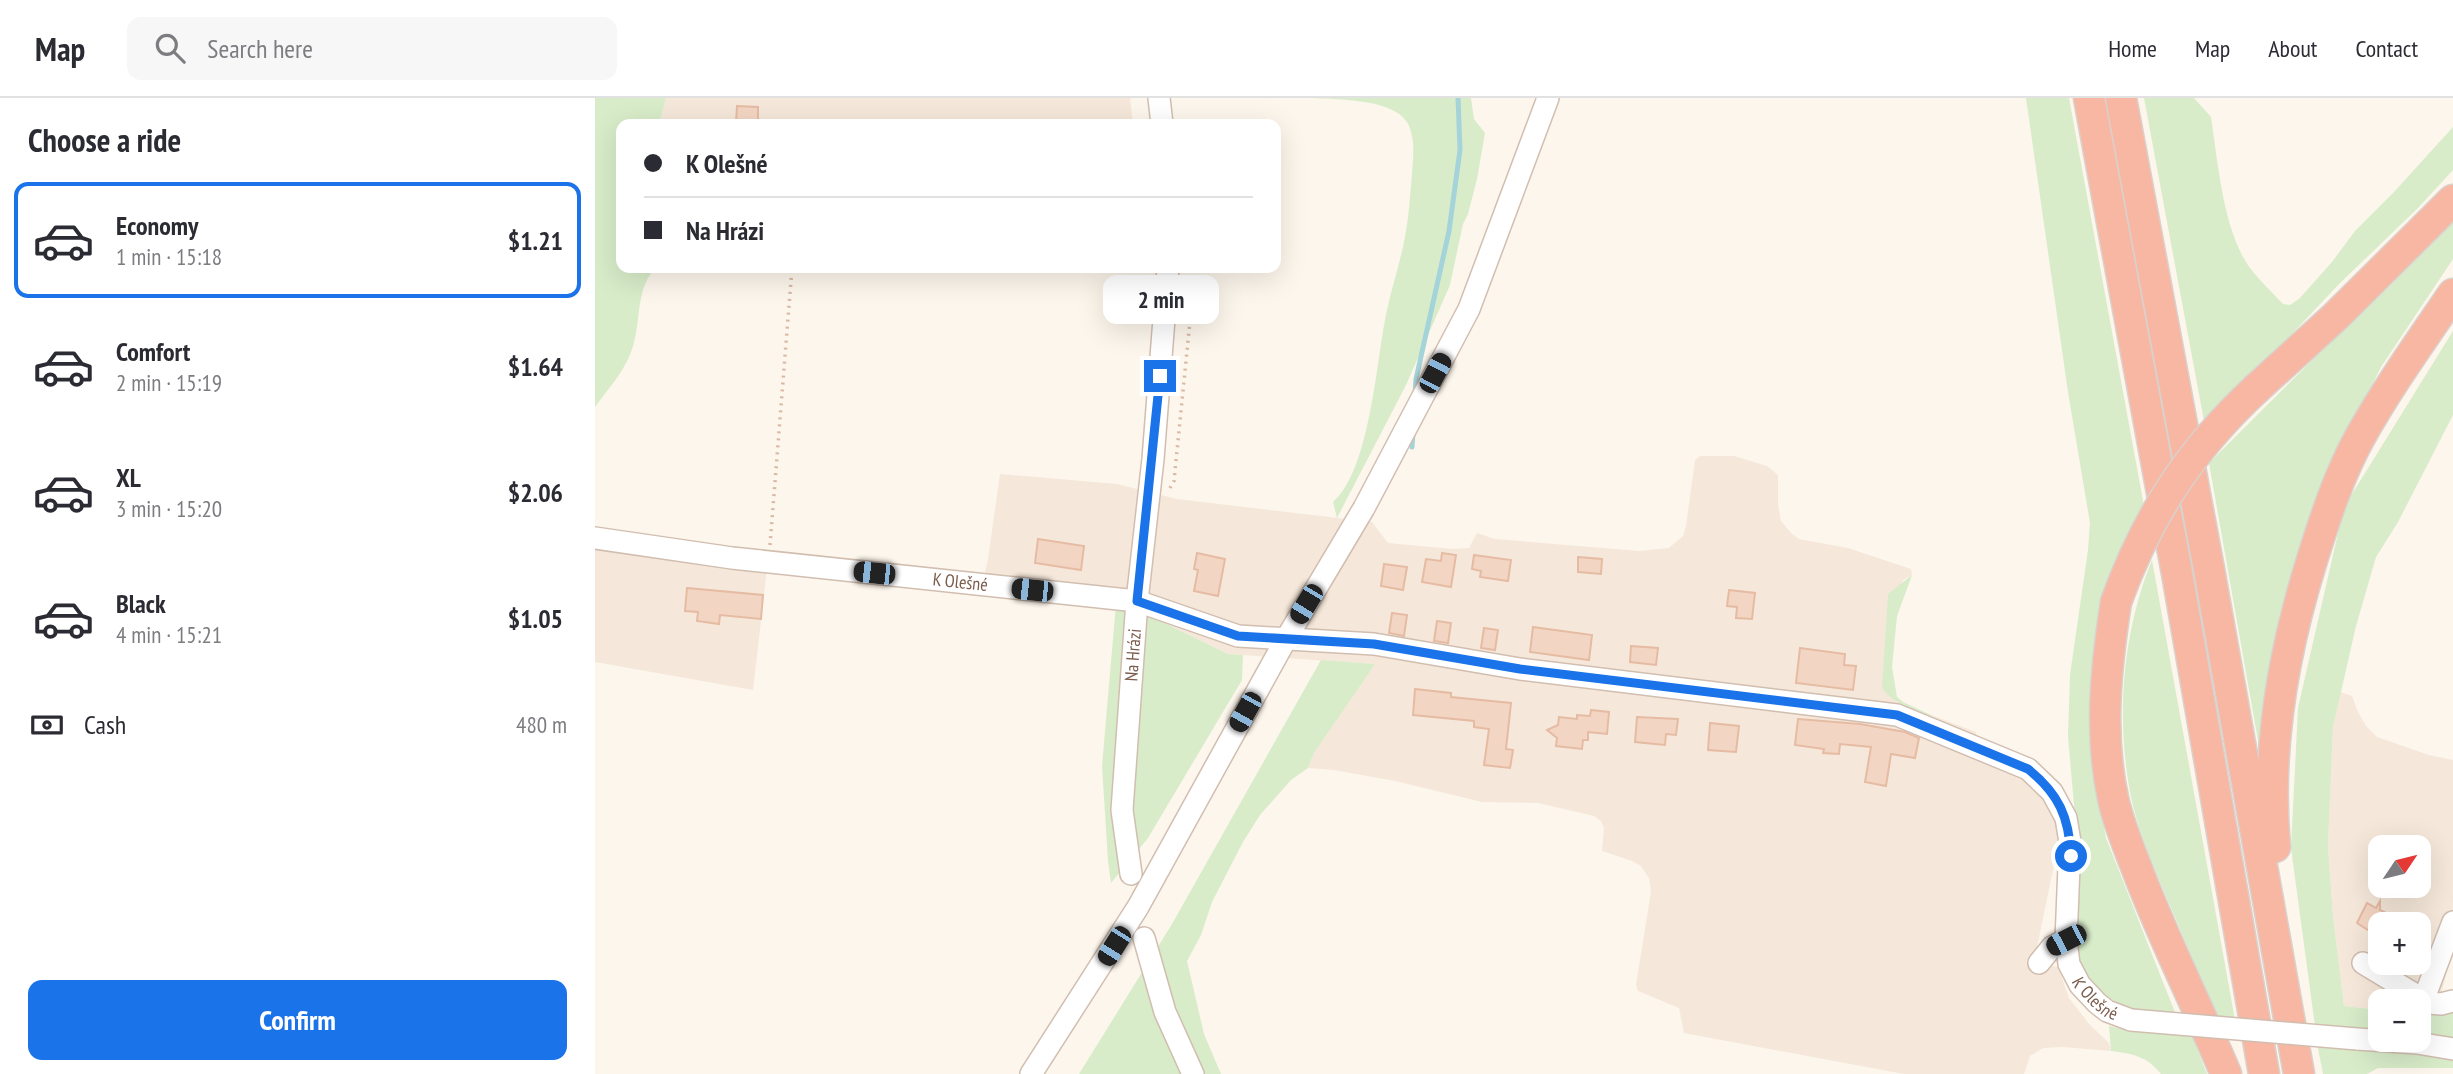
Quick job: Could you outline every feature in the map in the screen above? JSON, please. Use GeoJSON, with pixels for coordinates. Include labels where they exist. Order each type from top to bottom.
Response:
{"type":"FeatureCollection","features":[{"type":"Feature","properties":{"kind":"highway"},"geometry":{"type":"LineString","coordinates":[[2089,98],[2178,579],[2264,1074]]}},
{"type":"Feature","properties":{"kind":"highway"},"geometry":{"type":"LineString","coordinates":[[2121,98],[2299,1074]]}},
{"type":"Feature","properties":{"kind":"highway"},"geometry":{"type":"LineString","coordinates":[[2226,1074],[2149,899],[2113,800],[2105,723],[2106,667],[2116,602],[2140,542],[2172,485],[2211,433],[2344,308],[2453,200]]}},
{"type":"Feature","properties":{"kind":"highway"},"geometry":{"type":"LineString","coordinates":[[2289,1021],[2273,797],[2274,749],[2281,683],[2297,608],[2327,509],[2359,438],[2394,380],[2453,294]]}},
{"type":"Feature","properties":{"kind":"street"},"geometry":{"type":"LineString","coordinates":[[1159,98],[1161,119]]}},
{"type":"Feature","properties":{"kind":"street"},"geometry":{"type":"LineString","coordinates":[[1031,1074],[1137,907],[1286,639],[1364,508],[1469,309],[1548,98]]}},
{"type":"Feature","properties":{"kind":"street","name":"Na Hrázi"},"geometry":{"type":"LineString","coordinates":[[1131,874],[1122,810],[1137,601],[1153,459],[1168,273]]}},
{"type":"Feature","properties":{"kind":"street","name":"K Olešné"},"geometry":{"type":"LineString","coordinates":[[595,538],[769,562],[1137,601],[1238,636],[1374,644],[1520,669],[1897,715],[2028,769],[2052,792],[2066,818],[2070,842],[2066,940],[2069,964],[2080,985],[2107,1011],[2131,1020],[2417,1043],[2453,1049]]}},
{"type":"Feature","properties":{"kind":"street"},"geometry":{"type":"LineString","coordinates":[[2428,989],[2453,922]]}},
{"type":"Feature","properties":{"kind":"street"},"geometry":{"type":"LineString","coordinates":[[1144,938],[1165,1012],[1193,1074]]}},
{"type":"Feature","properties":{"kind":"street"},"geometry":{"type":"LineString","coordinates":[[2039,963],[2052,947],[2066,940]]}},
{"type":"Feature","properties":{"kind":"street"},"geometry":{"type":"LineString","coordinates":[[2363,962],[2405,989]]}},
{"type":"Feature","properties":{"kind":"street"},"geometry":{"type":"LineString","coordinates":[[2431,1004],[2453,1001]]}},
{"type":"Feature","properties":{"kind":"path"},"geometry":{"type":"LineString","coordinates":[[769,562],[792,273]]}},
{"type":"Feature","properties":{"kind":"path"},"geometry":{"type":"LineString","coordinates":[[1145,517],[1167,494],[1174,481],[1190,321],[1192,273]]}},
{"type":"Feature","properties":{"kind":"shaded area"},"geometry":{"type":"Polygon","coordinates":[[[666,98],[1130,98],[1132,119],[660,119],[666,98]]]}},
{"type":"Feature","properties":{"kind":"shaded area"},"geometry":{"type":"Polygon","coordinates":[[[1700,456],[1734,456],[1767,466],[1778,475],[1781,521],[1799,539],[1848,548],[1911,569],[1912,575],[1903,580],[1882,688],[1897,702],[1976,732],[1980,755],[2018,773],[2040,792],[2053,815],[2060,836],[2034,962],[2058,967],[2069,998],[2090,1025],[2109,1043],[2111,1051],[2043,1048],[2030,1056],[2024,1074],[1904,1074],[1684,1033],[1679,1008],[1638,991],[1636,985],[1651,891],[1649,878],[1641,866],[1602,851],[1604,828],[1601,821],[1594,816],[1538,803],[1482,802],[1395,781],[1308,768],[1314,753],[1374,664],[1228,654],[1148,615],[1116,604],[981,590],[1000,474],[1117,484],[1177,499],[1372,522],[1388,543],[1469,548],[1477,533],[1495,539],[1639,551],[1669,548],[1683,536],[1695,460],[1700,456]]]}},
{"type":"Feature","properties":{"kind":"shaded area"},"geometry":{"type":"Polygon","coordinates":[[[595,545],[767,568],[753,690],[595,662],[595,545]]]}},
{"type":"Feature","properties":{"kind":"shaded area"},"geometry":{"type":"Polygon","coordinates":[[[2340,692],[2352,696],[2366,726],[2377,737],[2429,755],[2453,760],[2453,945],[2442,991],[2431,1002],[2431,989],[2368,989],[2368,1009],[2344,1006],[2328,846],[2333,727],[2340,692]]]}},
{"type":"Feature","properties":{"kind":"green space"},"geometry":{"type":"Polygon","coordinates":[[[595,98],[666,98],[660,119],[616,119],[616,273],[651,273],[641,298],[628,360],[595,407],[595,98]]]}},
{"type":"Feature","properties":{"kind":"green space"},"geometry":{"type":"Polygon","coordinates":[[[1306,98],[1471,98],[1474,119],[1485,133],[1477,179],[1463,224],[1450,285],[1406,385],[1337,518],[1333,502],[1345,487],[1355,466],[1370,414],[1386,315],[1406,229],[1413,141],[1407,122],[1389,108],[1361,101],[1306,98]]]}},
{"type":"Feature","properties":{"kind":"green space"},"geometry":{"type":"Polygon","coordinates":[[[2026,98],[2069,98],[2144,506],[2107,599],[2092,670],[2093,768],[2106,838],[2176,1015],[2130,1009],[2096,992],[2087,983],[2075,952],[2077,839],[2068,737],[2070,675],[2090,523],[2068,392],[2026,98]]]}},
{"type":"Feature","properties":{"kind":"green space"},"geometry":{"type":"Polygon","coordinates":[[[2144,98],[2194,98],[2211,117],[2219,175],[2233,235],[2250,268],[2283,304],[2290,305],[2299,299],[2355,231],[2453,127],[2453,170],[2259,369],[2204,421],[2144,98]]]}},
{"type":"Feature","properties":{"kind":"green space"},"geometry":{"type":"Polygon","coordinates":[[[2453,220],[2453,259],[2381,367],[2315,499],[2279,617],[2260,752],[2209,463],[2453,220]]]}},
{"type":"Feature","properties":{"kind":"green space"},"geometry":{"type":"Polygon","coordinates":[[[2453,331],[2453,415],[2398,522],[2376,557],[2356,626],[2333,727],[2328,846],[2333,916],[2344,1006],[2368,1009],[2368,1029],[2315,1026],[2291,848],[2298,708],[2344,507],[2453,331]]]}},
{"type":"Feature","properties":{"kind":"green space"},"geometry":{"type":"Polygon","coordinates":[[[2152,560],[2235,1020],[2218,1019],[2144,842],[2127,776],[2124,681],[2133,619],[2152,560]]]}},
{"type":"Feature","properties":{"kind":"green space"},"geometry":{"type":"Polygon","coordinates":[[[1912,575],[1897,616],[1892,667],[1897,697],[1935,717],[1899,703],[1882,688],[1888,594],[1912,575]]]}},
{"type":"Feature","properties":{"kind":"green space"},"geometry":{"type":"Polygon","coordinates":[[[1116,604],[1148,615],[1228,654],[1243,655],[1242,680],[1148,838],[1111,883],[1102,766],[1116,604]]]}},
{"type":"Feature","properties":{"kind":"green space"},"geometry":{"type":"Polygon","coordinates":[[[1321,660],[1375,664],[1314,753],[1308,768],[1291,780],[1260,815],[1212,902],[1201,935],[1187,961],[1204,1034],[1221,1074],[1079,1074],[1172,924],[1321,660]]]}},
{"type":"Feature","properties":{"kind":"green space"},"geometry":{"type":"Polygon","coordinates":[[[2453,1011],[2453,1042],[2431,1037],[2431,1014],[2453,1011]]]}},
{"type":"Feature","properties":{"kind":"green space"},"geometry":{"type":"Polygon","coordinates":[[[2109,1026],[2131,1031],[2192,1035],[2207,1074],[2161,1074],[2139,1057],[2111,1051],[2109,1026]]]}},
{"type":"Feature","properties":{"kind":"green space"},"geometry":{"type":"Polygon","coordinates":[[[2317,1043],[2368,1048],[2368,1052],[2453,1055],[2453,1068],[2378,1068],[2367,1074],[2323,1074],[2317,1043]]]}},
{"type":"Feature","properties":{"kind":"building"},"geometry":{"type":"Polygon","coordinates":[[[737,106],[758,107],[758,119],[736,119],[737,106]]]}},
{"type":"Feature","properties":{"kind":"building"},"geometry":{"type":"Polygon","coordinates":[[[1038,539],[1084,546],[1081,570],[1035,563],[1038,539]]]}},
{"type":"Feature","properties":{"kind":"building"},"geometry":{"type":"Polygon","coordinates":[[[1197,553],[1225,559],[1218,596],[1194,591],[1198,570],[1194,569],[1197,553]]]}},
{"type":"Feature","properties":{"kind":"building"},"geometry":{"type":"Polygon","coordinates":[[[1442,553],[1456,555],[1451,587],[1422,582],[1426,559],[1441,561],[1442,553]]]}},
{"type":"Feature","properties":{"kind":"building"},"geometry":{"type":"Polygon","coordinates":[[[1474,555],[1511,560],[1508,581],[1480,577],[1481,571],[1472,569],[1474,555]]]}},
{"type":"Feature","properties":{"kind":"building"},"geometry":{"type":"Polygon","coordinates":[[[1578,557],[1602,559],[1601,574],[1578,572],[1578,557]]]}},
{"type":"Feature","properties":{"kind":"building"},"geometry":{"type":"Polygon","coordinates":[[[1384,564],[1407,567],[1403,590],[1381,586],[1384,564]]]}},
{"type":"Feature","properties":{"kind":"building"},"geometry":{"type":"Polygon","coordinates":[[[687,588],[763,595],[761,619],[720,615],[719,624],[697,621],[698,612],[685,611],[687,588]]]}},
{"type":"Feature","properties":{"kind":"building"},"geometry":{"type":"Polygon","coordinates":[[[1729,590],[1755,593],[1752,619],[1736,618],[1737,607],[1727,606],[1729,590]]]}},
{"type":"Feature","properties":{"kind":"building"},"geometry":{"type":"Polygon","coordinates":[[[1392,613],[1407,615],[1404,636],[1389,633],[1392,613]]]}},
{"type":"Feature","properties":{"kind":"building"},"geometry":{"type":"Polygon","coordinates":[[[1437,621],[1451,623],[1448,643],[1434,641],[1437,621]]]}},
{"type":"Feature","properties":{"kind":"building"},"geometry":{"type":"Polygon","coordinates":[[[1533,627],[1592,635],[1589,660],[1530,652],[1533,627]]]}},
{"type":"Feature","properties":{"kind":"building"},"geometry":{"type":"Polygon","coordinates":[[[1484,628],[1498,630],[1495,650],[1481,648],[1484,628]]]}},
{"type":"Feature","properties":{"kind":"building"},"geometry":{"type":"Polygon","coordinates":[[[1631,646],[1658,648],[1656,665],[1630,662],[1631,646]]]}},
{"type":"Feature","properties":{"kind":"building"},"geometry":{"type":"Polygon","coordinates":[[[1800,648],[1845,654],[1844,665],[1856,666],[1853,690],[1796,683],[1800,648]]]}},
{"type":"Feature","properties":{"kind":"building"},"geometry":{"type":"Polygon","coordinates":[[[1415,689],[1451,693],[1451,697],[1511,703],[1506,749],[1513,750],[1510,768],[1484,765],[1489,729],[1474,727],[1474,721],[1413,715],[1415,689]]]}},
{"type":"Feature","properties":{"kind":"building"},"geometry":{"type":"Polygon","coordinates":[[[1591,710],[1609,712],[1607,734],[1588,732],[1588,740],[1583,740],[1582,749],[1556,746],[1557,738],[1547,730],[1558,725],[1559,717],[1577,719],[1577,715],[1590,716],[1591,710]]]}},
{"type":"Feature","properties":{"kind":"building"},"geometry":{"type":"Polygon","coordinates":[[[1637,717],[1678,719],[1676,735],[1666,734],[1665,745],[1635,742],[1637,717]]]}},
{"type":"Feature","properties":{"kind":"building"},"geometry":{"type":"Polygon","coordinates":[[[1798,719],[1860,724],[1905,732],[1919,738],[1915,758],[1891,754],[1886,786],[1865,782],[1871,747],[1840,744],[1839,754],[1823,753],[1824,749],[1795,745],[1798,719]]]}},
{"type":"Feature","properties":{"kind":"building"},"geometry":{"type":"Polygon","coordinates":[[[1710,723],[1739,726],[1736,752],[1708,750],[1710,723]]]}},
{"type":"Feature","properties":{"kind":"building"},"geometry":{"type":"Polygon","coordinates":[[[2380,901],[2380,910],[2384,912],[2368,912],[2368,930],[2357,923],[2367,903],[2376,908],[2380,901]]]}},
{"type":"Feature","properties":{"kind":"waterway"},"geometry":{"type":"LineString","coordinates":[[1415,395],[1416,379],[1449,231],[1460,150],[1458,98]]}},
{"type":"Feature","properties":{"kind":"waterway"},"geometry":{"type":"LineString","coordinates":[[1412,447],[1413,433]]}},
{"type":"Feature","properties":{"kind":"route"},"geometry":{"type":"LineString","coordinates":[[1160,376],[1137,601],[1238,636],[1374,644],[1520,669],[1897,715],[2014,762],[2041,779],[2060,804],[2066,818],[2071,856]]}}]}
